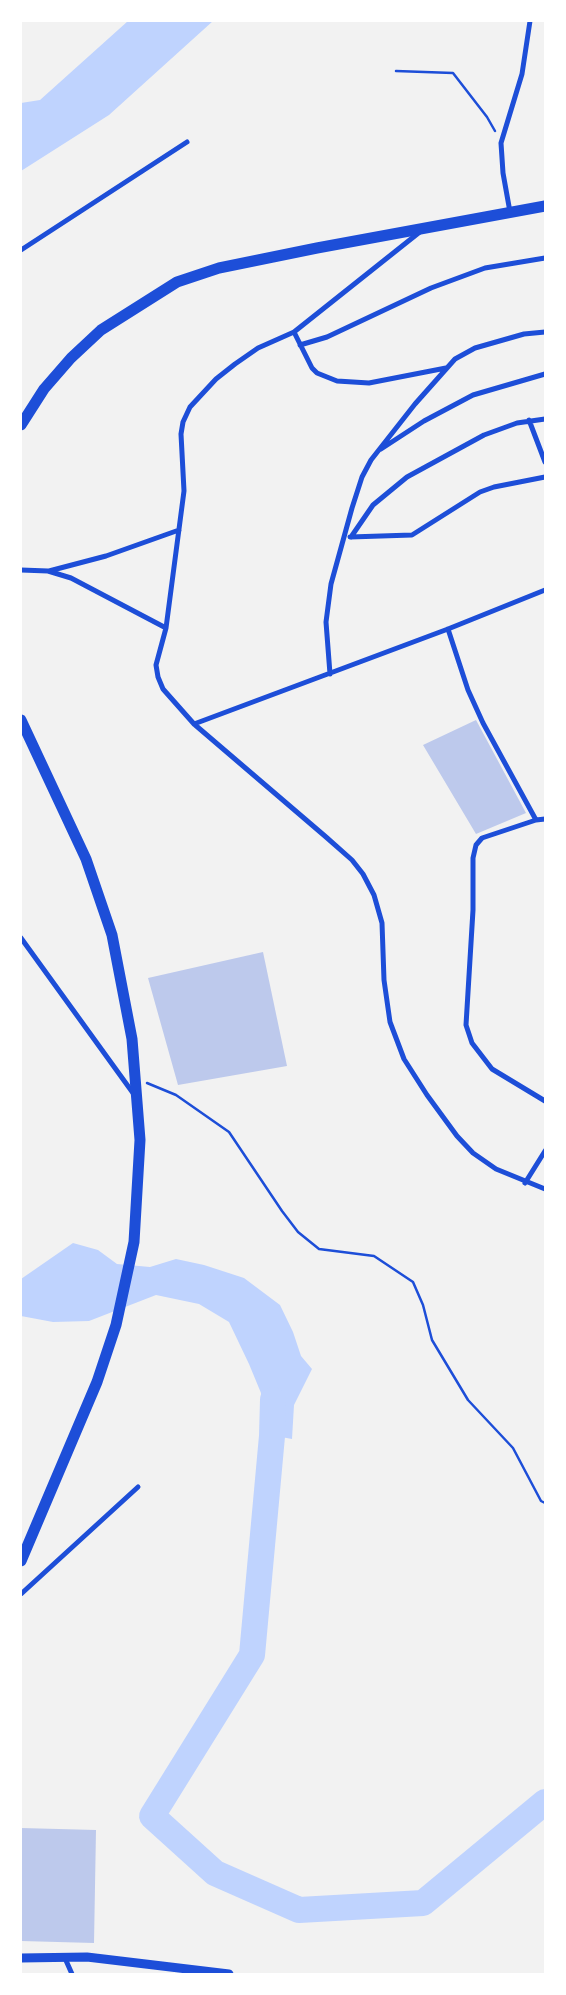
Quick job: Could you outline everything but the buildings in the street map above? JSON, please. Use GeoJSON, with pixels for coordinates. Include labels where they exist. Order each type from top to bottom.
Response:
{"type":"FeatureCollection","features":[{"type":"Feature","properties":{"kind":"main road"},"geometry":{"type":"LineString","coordinates":[[21,425],[44,389],[71,358],[101,330],[176,282],[219,268],[545,206]]}},
{"type":"Feature","properties":{"kind":"main road"},"geometry":{"type":"LineString","coordinates":[[21,720],[86,859],[112,936],[124,988],[136,1080],[140,1160],[134,1242],[123,1299],[109,1349],[21,1561]]}},
{"type":"Feature","properties":{"kind":"street"},"geometry":{"type":"LineString","coordinates":[[510,213],[503,173],[501,143],[522,74],[530,21]]}},
{"type":"Feature","properties":{"kind":"street"},"geometry":{"type":"LineString","coordinates":[[21,250],[187,142]]}},
{"type":"Feature","properties":{"kind":"street"},"geometry":{"type":"LineString","coordinates":[[423,229],[294,332],[258,348],[235,364],[216,379],[190,408],[183,422],[181,434],[184,471],[179,530],[166,628],[156,665],[162,689],[194,724],[333,843],[363,874],[374,895],[382,923],[384,980],[390,1022],[404,1059],[432,1102],[457,1136],[473,1153],[496,1169],[525,1183],[545,1189]]}},
{"type":"Feature","properties":{"kind":"street"},"geometry":{"type":"LineString","coordinates":[[300,345],[327,337],[431,288],[484,268],[545,258]]}},
{"type":"Feature","properties":{"kind":"street"},"geometry":{"type":"LineString","coordinates":[[294,332],[312,368],[318,373],[338,381],[369,383],[447,368]]}},
{"type":"Feature","properties":{"kind":"street"},"geometry":{"type":"LineString","coordinates":[[330,674],[326,622],[331,584],[362,477],[378,450],[447,368],[464,353],[524,334],[545,332]]}},
{"type":"Feature","properties":{"kind":"street"},"geometry":{"type":"LineString","coordinates":[[378,450],[424,420],[473,395],[545,374]]}},
{"type":"Feature","properties":{"kind":"street"},"geometry":{"type":"LineString","coordinates":[[351,537],[373,505],[407,477],[484,434],[529,420],[542,419],[545,415]]}},
{"type":"Feature","properties":{"kind":"street"},"geometry":{"type":"LineString","coordinates":[[529,420],[545,462]]}},
{"type":"Feature","properties":{"kind":"street"},"geometry":{"type":"LineString","coordinates":[[344,538],[412,535],[480,492],[494,486],[545,477]]}},
{"type":"Feature","properties":{"kind":"street"},"geometry":{"type":"LineString","coordinates":[[21,570],[48,571],[106,556],[179,530]]}},
{"type":"Feature","properties":{"kind":"street"},"geometry":{"type":"LineString","coordinates":[[48,571],[88,586],[166,628]]}},
{"type":"Feature","properties":{"kind":"street"},"geometry":{"type":"LineString","coordinates":[[194,724],[448,629],[545,590]]}},
{"type":"Feature","properties":{"kind":"street"},"geometry":{"type":"LineString","coordinates":[[448,629],[468,690],[479,714],[536,820]]}},
{"type":"Feature","properties":{"kind":"street"},"geometry":{"type":"LineString","coordinates":[[545,819],[536,820],[482,838],[476,846],[472,858],[473,910],[466,1025],[472,1043],[492,1069],[545,1101]]}},
{"type":"Feature","properties":{"kind":"street"},"geometry":{"type":"LineString","coordinates":[[21,938],[138,1100]]}},
{"type":"Feature","properties":{"kind":"street"},"geometry":{"type":"LineString","coordinates":[[525,1183],[545,1151]]}},
{"type":"Feature","properties":{"kind":"street"},"geometry":{"type":"LineString","coordinates":[[21,1594],[138,1487]]}},
{"type":"Feature","properties":{"kind":"street"},"geometry":{"type":"LineString","coordinates":[[21,1958],[64,1956],[141,1962],[229,1974]]}},
{"type":"Feature","properties":{"kind":"street"},"geometry":{"type":"LineString","coordinates":[[64,1956],[72,1974]]}},
{"type":"Feature","properties":{"kind":"path"},"geometry":{"type":"LineString","coordinates":[[396,71],[452,73],[487,117],[501,143]]}},
{"type":"Feature","properties":{"kind":"path"},"geometry":{"type":"LineString","coordinates":[[136,1080],[176,1095],[229,1132],[282,1212],[298,1232],[319,1250],[374,1256],[413,1282],[423,1305],[432,1340],[468,1400],[513,1448],[541,1501],[545,1503]]}},
{"type":"Feature","properties":{"kind":"water"},"geometry":{"type":"Polygon","coordinates":[[[128,21],[213,21],[109,115],[21,171],[21,103],[40,100],[128,21]]]}},
{"type":"Feature","properties":{"kind":"water"},"geometry":{"type":"Polygon","coordinates":[[[73,1243],[98,1250],[117,1264],[150,1267],[176,1259],[204,1265],[244,1278],[280,1305],[293,1332],[301,1356],[312,1369],[294,1405],[292,1439],[260,1433],[261,1393],[249,1364],[229,1322],[199,1304],[156,1295],[89,1321],[53,1322],[21,1316],[21,1279],[73,1243]]]}},
{"type":"Feature","properties":{"kind":"waterway"},"geometry":{"type":"LineString","coordinates":[[273,1400],[272,1436],[252,1655],[152,1816],[215,1873],[299,1910],[423,1903],[545,1802]]}}]}
